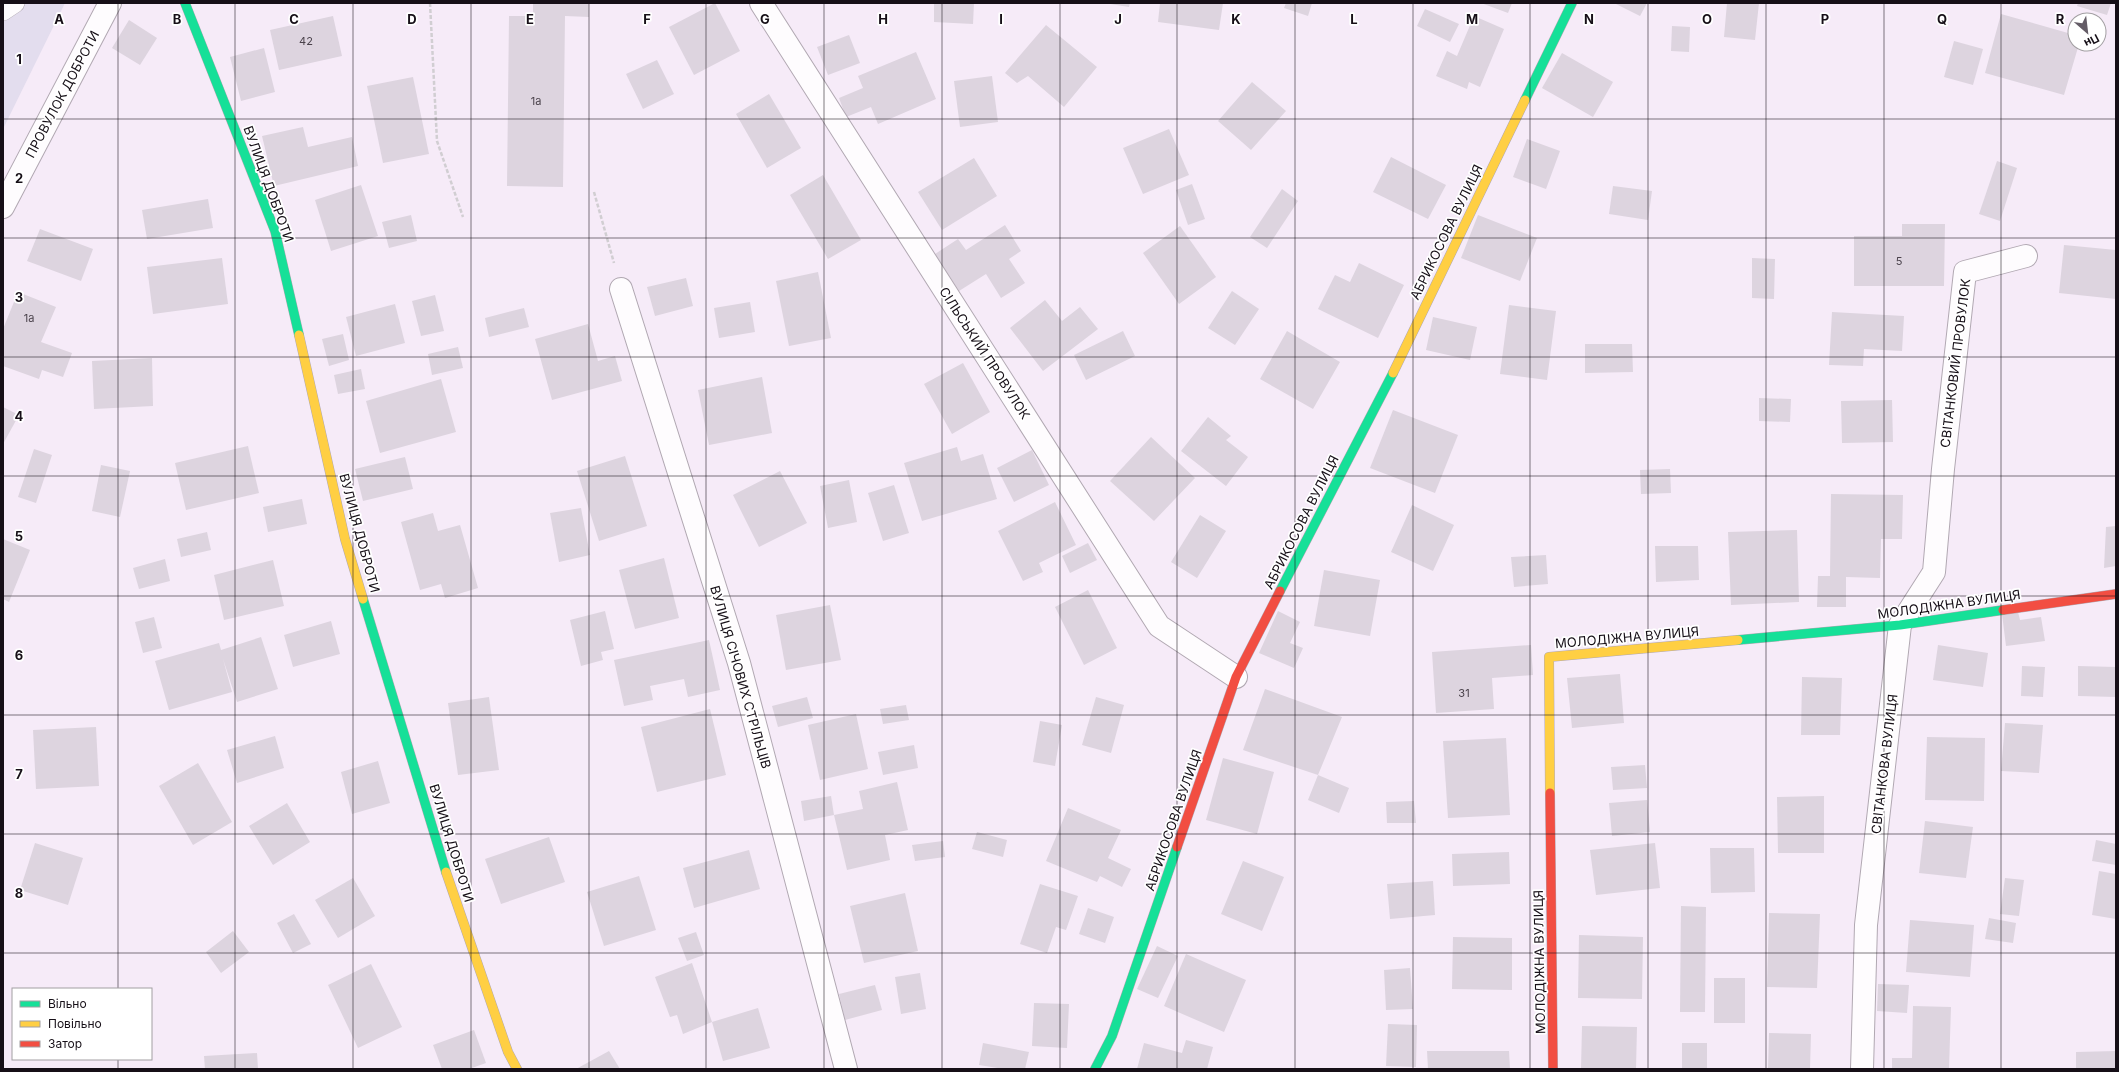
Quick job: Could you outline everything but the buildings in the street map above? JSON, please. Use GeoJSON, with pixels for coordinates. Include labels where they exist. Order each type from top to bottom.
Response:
{"type":"FeatureCollection","features":[{"type":"Feature","properties":{"kind":"street","name":"ПРОВУЛОК ДОБРОТИ"},"geometry":{"type":"LineString","coordinates":[[3,207],[110,3]]}},
{"type":"Feature","properties":{"kind":"street","name":"ВУЛИЦЯ ДОБРОТИ"},"geometry":{"type":"LineString","coordinates":[[184,3],[275,231],[345,539],[458,907],[508,1052],[517,1069]]}},
{"type":"Feature","properties":{"kind":"street","name":"СІЛЬСЬКИЙ ПРОВУЛОК"},"geometry":{"type":"LineString","coordinates":[[761,3],[1159,626],[1236,677]]}},
{"type":"Feature","properties":{"kind":"street","name":"АБРИКОСОВА ВУЛИЦЯ"},"geometry":{"type":"LineString","coordinates":[[1095,1069],[1112,1036],[1236,677],[1391,376],[1572,3]]}},
{"type":"Feature","properties":{"kind":"street","name":"СВІТАНКОВИЙ ПРОВУЛОК"},"geometry":{"type":"LineString","coordinates":[[1943,469],[1965,272],[2026,256]]}},
{"type":"Feature","properties":{"kind":"street","name":"ВУЛИЦЯ СІЧОВИХ СТРІЛЬЦІВ"},"geometry":{"type":"LineString","coordinates":[[622,289],[739,663],[846,1069]]}},
{"type":"Feature","properties":{"kind":"street","name":"СВІТАНКОВА ВУЛИЦЯ"},"geometry":{"type":"LineString","coordinates":[[1862,1069],[1866,925],[1900,625],[1934,572],[1943,469]]}},
{"type":"Feature","properties":{"kind":"street","name":"МОЛОДІЖНА ВУЛИЦЯ"},"geometry":{"type":"LineString","coordinates":[[1553,1069],[1549,657],[1900,625],[2116,594]]}},
{"type":"Feature","properties":{"kind":"lane"},"geometry":{"type":"LineString","coordinates":[[3,10],[15,3]]}},
{"type":"Feature","properties":{"kind":"path"},"geometry":{"type":"LineString","coordinates":[[430,3],[437,141],[463,217]]}},
{"type":"Feature","properties":{"kind":"path"},"geometry":{"type":"LineString","coordinates":[[594,192],[622,289]]}},
{"type":"Feature","properties":{"kind":"shaded area"},"geometry":{"type":"Polygon","coordinates":[[[3,3],[65,3],[3,129],[3,3]]]}},
{"type":"Feature","properties":{"kind":"traffic: fast"},"geometry":{"type":"LineString","coordinates":[[185,3],[275,231],[299,335]]}},
{"type":"Feature","properties":{"kind":"traffic: fast"},"geometry":{"type":"LineString","coordinates":[[1525,100],[1572,3]]}},
{"type":"Feature","properties":{"kind":"traffic: fast"},"geometry":{"type":"LineString","coordinates":[[1280,591],[1393,373]]}},
{"type":"Feature","properties":{"kind":"traffic: fast"},"geometry":{"type":"LineString","coordinates":[[363,599],[446,872]]}},
{"type":"Feature","properties":{"kind":"traffic: fast"},"geometry":{"type":"LineString","coordinates":[[1738,640],[1900,625],[2003,610]]}},
{"type":"Feature","properties":{"kind":"traffic: fast"},"geometry":{"type":"LineString","coordinates":[[1095,1069],[1112,1036],[1177,847]]}},
{"type":"Feature","properties":{"kind":"traffic: slow"},"geometry":{"type":"LineString","coordinates":[[1393,373],[1525,100]]}},
{"type":"Feature","properties":{"kind":"traffic: slow"},"geometry":{"type":"LineString","coordinates":[[299,335],[345,539],[363,599]]}},
{"type":"Feature","properties":{"kind":"traffic: slow"},"geometry":{"type":"LineString","coordinates":[[1550,793],[1549,657],[1738,640]]}},
{"type":"Feature","properties":{"kind":"traffic: slow"},"geometry":{"type":"LineString","coordinates":[[446,872],[508,1052],[517,1069]]}},
{"type":"Feature","properties":{"kind":"traffic: jam"},"geometry":{"type":"LineString","coordinates":[[1177,847],[1236,677],[1280,591]]}},
{"type":"Feature","properties":{"kind":"traffic: jam"},"geometry":{"type":"LineString","coordinates":[[2003,610],[2116,594]]}},
{"type":"Feature","properties":{"kind":"traffic: jam"},"geometry":{"type":"LineString","coordinates":[[1550,793],[1553,1069]]}}]}
